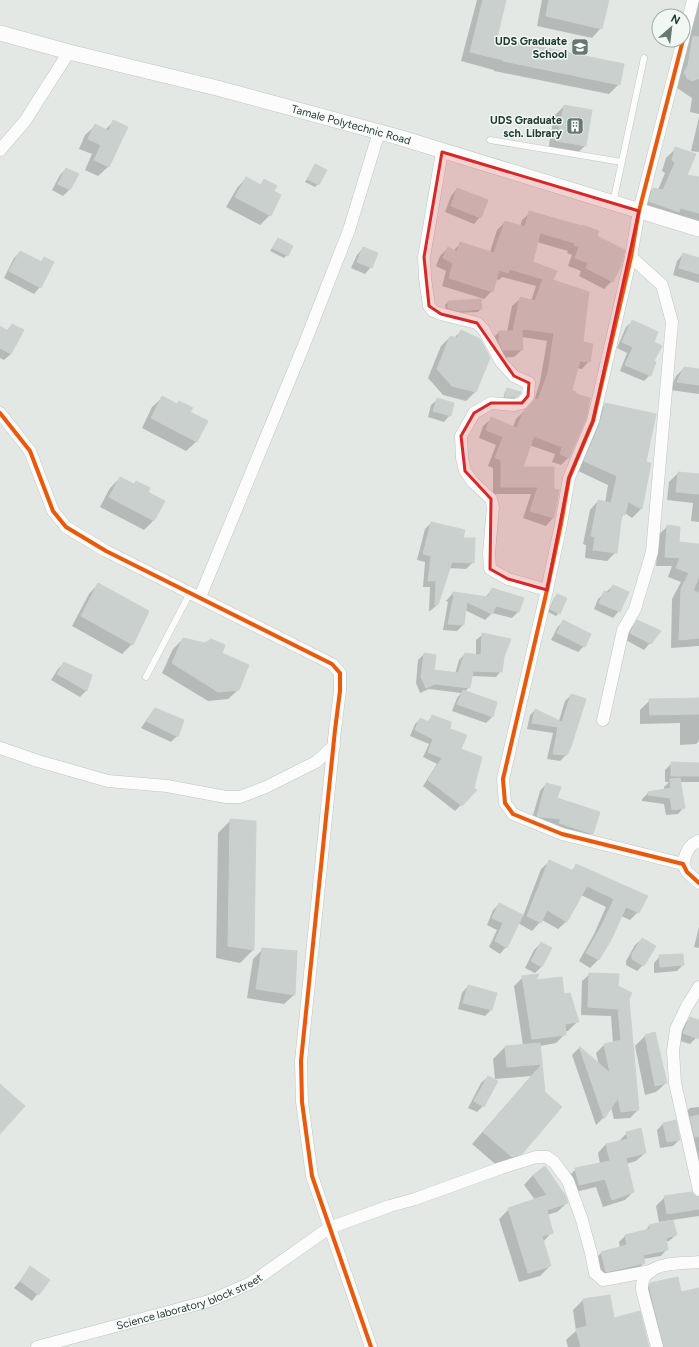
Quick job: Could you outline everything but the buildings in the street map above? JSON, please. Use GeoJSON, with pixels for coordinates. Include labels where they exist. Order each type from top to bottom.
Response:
{"type":"FeatureCollection","features":[{"type":"Feature","properties":{"kind":"street","name":"Tamale Polytechnic Road"},"geometry":{"type":"LineString","coordinates":[[0,32],[69,52],[217,88],[379,132],[699,230]]}},
{"type":"Feature","properties":{"kind":"street"},"geometry":{"type":"LineString","coordinates":[[681,48],[640,211],[631,257],[593,421],[569,478],[547,590],[503,779],[505,804],[513,814],[562,834],[683,864]]}},
{"type":"Feature","properties":{"kind":"street"},"geometry":{"type":"LineString","coordinates":[[0,150],[25,121],[69,52]]}},
{"type":"Feature","properties":{"kind":"street"},"geometry":{"type":"LineString","coordinates":[[195,595],[304,345],[348,230],[379,132]]}},
{"type":"Feature","properties":{"kind":"street"},"geometry":{"type":"LineString","coordinates":[[442,152],[424,257],[429,306],[433,311],[441,314],[477,323],[484,330],[501,362],[514,376],[529,383],[528,396],[522,403],[514,405],[490,403],[474,413],[461,436],[462,458],[465,471],[473,482],[491,499],[493,507],[489,553],[490,569],[508,579],[547,590]]}},
{"type":"Feature","properties":{"kind":"street"},"geometry":{"type":"LineString","coordinates":[[603,720],[623,630],[635,609],[652,552],[672,322],[662,285],[631,257]]}},
{"type":"Feature","properties":{"kind":"street"},"geometry":{"type":"LineString","coordinates":[[0,413],[30,451],[53,511],[66,527],[106,551],[332,664],[340,673],[340,691],[301,1061],[302,1102],[312,1176],[371,1347]]}},
{"type":"Feature","properties":{"kind":"street"},"geometry":{"type":"LineString","coordinates":[[0,748],[38,761],[108,781],[167,786],[226,797],[240,797],[266,787],[316,762],[334,746]]}},
{"type":"Feature","properties":{"kind":"street"},"geometry":{"type":"LineString","coordinates":[[699,841],[693,844],[686,852],[683,864],[687,872],[699,883]]}},
{"type":"Feature","properties":{"kind":"street"},"geometry":{"type":"LineString","coordinates":[[699,986],[676,1029],[672,1051],[675,1084],[699,1190]]}},
{"type":"Feature","properties":{"kind":"street","name":"Science laboratory block street"},"geometry":{"type":"LineString","coordinates":[[37,1347],[209,1301],[251,1283],[329,1228],[536,1157],[547,1157],[554,1162],[568,1181],[582,1220],[595,1273],[603,1280],[651,1271]]}},
{"type":"Feature","properties":{"kind":"street"},"geometry":{"type":"LineString","coordinates":[[657,1347],[642,1290],[643,1280],[651,1271],[662,1266],[699,1262]]}},
{"type":"Feature","properties":{"kind":"lane"},"geometry":{"type":"LineString","coordinates":[[613,203],[644,58]]}},
{"type":"Feature","properties":{"kind":"lane"},"geometry":{"type":"LineString","coordinates":[[490,140],[622,162]]}},
{"type":"Feature","properties":{"kind":"lane"},"geometry":{"type":"LineString","coordinates":[[146,677],[195,595]]}},
{"type":"Feature","properties":{"kind":"highlighted area"},"geometry":{"type":"Polygon","coordinates":[[[442,152],[639,211],[593,421],[569,478],[547,590],[508,579],[490,569],[491,499],[465,471],[461,436],[474,413],[491,403],[522,403],[528,396],[529,383],[514,376],[477,323],[441,314],[429,306],[424,257],[442,152]]]}},
{"type":"Feature","properties":{"kind":"cycle path"},"geometry":{"type":"LineString","coordinates":[[681,48],[639,211],[631,257],[593,421],[569,478],[547,590],[503,779],[505,803],[513,814],[562,834],[683,864],[687,872],[699,883]]}},
{"type":"Feature","properties":{"kind":"cycle path"},"geometry":{"type":"LineString","coordinates":[[0,413],[30,451],[53,511],[66,527],[106,551],[332,664],[340,673],[340,691],[301,1061],[302,1102],[312,1176],[371,1347]]}},
{"type":"Feature","properties":{"kind":"place","name":"UDS Graduate School"},"geometry":{"type":"Point","coordinates":[580,47]}},
{"type":"Feature","properties":{"kind":"place","name":"UDS Graduate sch. Library"},"geometry":{"type":"Point","coordinates":[575,126]}}]}
